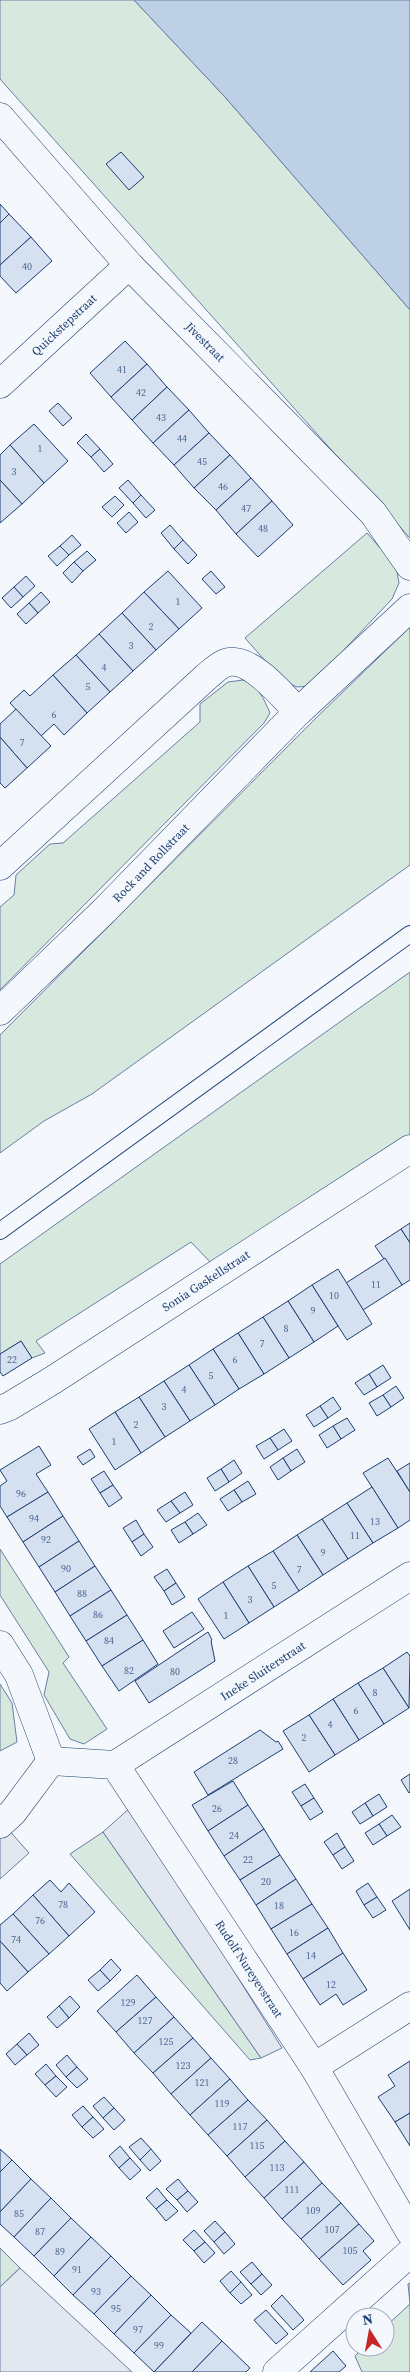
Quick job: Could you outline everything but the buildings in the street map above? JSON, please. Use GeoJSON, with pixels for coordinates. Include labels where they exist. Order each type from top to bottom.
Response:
{"type":"FeatureCollection","features":[{"type":"Feature","properties":{"kind":"street","name":"Jivestraat"},"geometry":{"type":"LineString","coordinates":[[0,117],[129,265],[373,513],[410,566]]}},
{"type":"Feature","properties":{"kind":"street","name":"Quickstepstraat"},"geometry":{"type":"LineString","coordinates":[[0,384],[129,265]]}},
{"type":"Feature","properties":{"kind":"street","name":"Rock and Rollstraat"},"geometry":{"type":"LineString","coordinates":[[0,1011],[104,911],[298,712],[410,608]]}},
{"type":"Feature","properties":{"kind":"street"},"geometry":{"type":"LineString","coordinates":[[0,866],[206,677],[226,662],[246,664],[269,682],[298,712]]}},
{"type":"Feature","properties":{"kind":"street","name":"Sonia Gaskellstraat"},"geometry":{"type":"LineString","coordinates":[[0,1410],[46,1384],[410,1149]]}},
{"type":"Feature","properties":{"kind":"street","name":"Ineke Sluiterstraat"},"geometry":{"type":"LineString","coordinates":[[115,1765],[410,1576]]}},
{"type":"Feature","properties":{"kind":"street"},"geometry":{"type":"LineString","coordinates":[[0,1645],[19,1676],[51,1762]]}},
{"type":"Feature","properties":{"kind":"street"},"geometry":{"type":"LineString","coordinates":[[51,1762],[115,1765]]}},
{"type":"Feature","properties":{"kind":"street"},"geometry":{"type":"LineString","coordinates":[[0,1824],[13,1812],[51,1762]]}},
{"type":"Feature","properties":{"kind":"street","name":"Rudolf Nureyevstraat"},"geometry":{"type":"LineString","coordinates":[[115,1765],[314,2067],[410,2232]]}},
{"type":"Feature","properties":{"kind":"street"},"geometry":{"type":"LineString","coordinates":[[314,2067],[410,2006]]}},
{"type":"Feature","properties":{"kind":"street"},"geometry":{"type":"LineString","coordinates":[[277,2372],[410,2253]]}},
{"type":"Feature","properties":{"kind":"lane"},"geometry":{"type":"LineString","coordinates":[[0,1231],[410,934]]}},
{"type":"Feature","properties":{"kind":"shaded area"},"geometry":{"type":"Polygon","coordinates":[[[0,0],[134,0],[225,97],[410,310],[410,538],[0,79],[0,0]]]}},
{"type":"Feature","properties":{"kind":"shaded area"},"geometry":{"type":"Polygon","coordinates":[[[367,533],[396,566],[399,583],[392,599],[310,686],[297,687],[282,680],[245,638],[367,533]]]}},
{"type":"Feature","properties":{"kind":"shaded area"},"geometry":{"type":"Polygon","coordinates":[[[410,627],[410,865],[92,1094],[44,1121],[0,1153],[0,1035],[316,718],[410,627]]]}},
{"type":"Feature","properties":{"kind":"shaded area"},"geometry":{"type":"Polygon","coordinates":[[[243,680],[257,689],[265,702],[270,713],[264,723],[0,990],[0,907],[14,895],[16,875],[50,844],[63,843],[200,722],[200,704],[228,682],[243,680]]]}},
{"type":"Feature","properties":{"kind":"shaded area"},"geometry":{"type":"Polygon","coordinates":[[[410,972],[410,1138],[212,1264],[191,1242],[36,1341],[45,1353],[32,1358],[21,1341],[0,1354],[0,1264],[410,972]]]}},
{"type":"Feature","properties":{"kind":"shaded area"},"geometry":{"type":"Polygon","coordinates":[[[0,1549],[69,1657],[63,1663],[107,1729],[84,1744],[70,1739],[44,1695],[49,1672],[0,1595],[0,1549]]]}},
{"type":"Feature","properties":{"kind":"shaded area"},"geometry":{"type":"Polygon","coordinates":[[[0,1684],[12,1703],[17,1742],[0,1751],[0,1684]]]}},
{"type":"Feature","properties":{"kind":"shaded area"},"geometry":{"type":"Polygon","coordinates":[[[131,1807],[282,2048],[261,2058],[103,1832],[131,1807]]]}},
{"type":"Feature","properties":{"kind":"shaded area"},"geometry":{"type":"Polygon","coordinates":[[[0,1820],[29,1853],[0,1879],[0,1820]]]}},
{"type":"Feature","properties":{"kind":"shaded area"},"geometry":{"type":"Polygon","coordinates":[[[103,1832],[261,2058],[250,2060],[70,1854],[103,1832]]]}},
{"type":"Feature","properties":{"kind":"shaded area"},"geometry":{"type":"Polygon","coordinates":[[[0,2248],[20,2268],[0,2287],[0,2248]]]}},
{"type":"Feature","properties":{"kind":"shaded area"},"geometry":{"type":"Polygon","coordinates":[[[20,2268],[132,2372],[0,2372],[0,2287],[20,2268]]]}},
{"type":"Feature","properties":{"kind":"shaded area"},"geometry":{"type":"Polygon","coordinates":[[[410,2283],[410,2304],[408,2284],[410,2283]]]}},
{"type":"Feature","properties":{"kind":"shaded area"},"geometry":{"type":"Polygon","coordinates":[[[410,2304],[410,2372],[362,2372],[355,2357],[395,2357],[395,2318],[410,2304]]]}},
{"type":"Feature","properties":{"kind":"water"},"geometry":{"type":"Polygon","coordinates":[[[134,0],[410,0],[410,310],[225,97],[134,0]]]}}]}
